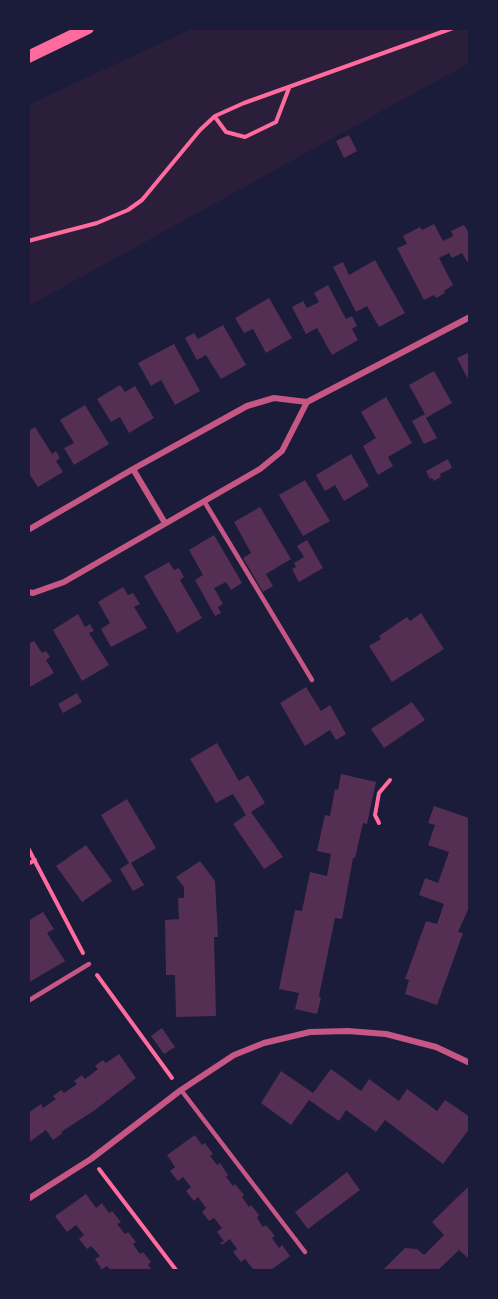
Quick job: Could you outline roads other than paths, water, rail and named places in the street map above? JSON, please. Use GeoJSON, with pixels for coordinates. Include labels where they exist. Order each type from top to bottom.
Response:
{"type":"FeatureCollection","features":[{"type":"Feature","properties":{"kind":"main road"},"geometry":{"type":"LineString","coordinates":[[28,57],[88,28]]}},
{"type":"Feature","properties":{"kind":"street"},"geometry":{"type":"LineString","coordinates":[[28,530],[247,406],[274,398],[307,402],[470,317]]}},
{"type":"Feature","properties":{"kind":"street"},"geometry":{"type":"LineString","coordinates":[[28,592],[64,582],[260,470],[282,451],[307,402]]}},
{"type":"Feature","properties":{"kind":"street"},"geometry":{"type":"LineString","coordinates":[[133,469],[165,523]]}},
{"type":"Feature","properties":{"kind":"street"},"geometry":{"type":"LineString","coordinates":[[28,1199],[91,1159],[181,1090],[234,1055],[264,1042],[310,1032],[348,1031],[386,1034],[436,1047],[470,1063]]}},
{"type":"Feature","properties":{"kind":"lane"},"geometry":{"type":"LineString","coordinates":[[204,501],[312,680]]}},
{"type":"Feature","properties":{"kind":"lane"},"geometry":{"type":"LineString","coordinates":[[28,1002],[89,964]]}},
{"type":"Feature","properties":{"kind":"lane"},"geometry":{"type":"LineString","coordinates":[[181,1090],[305,1252]]}}]}
